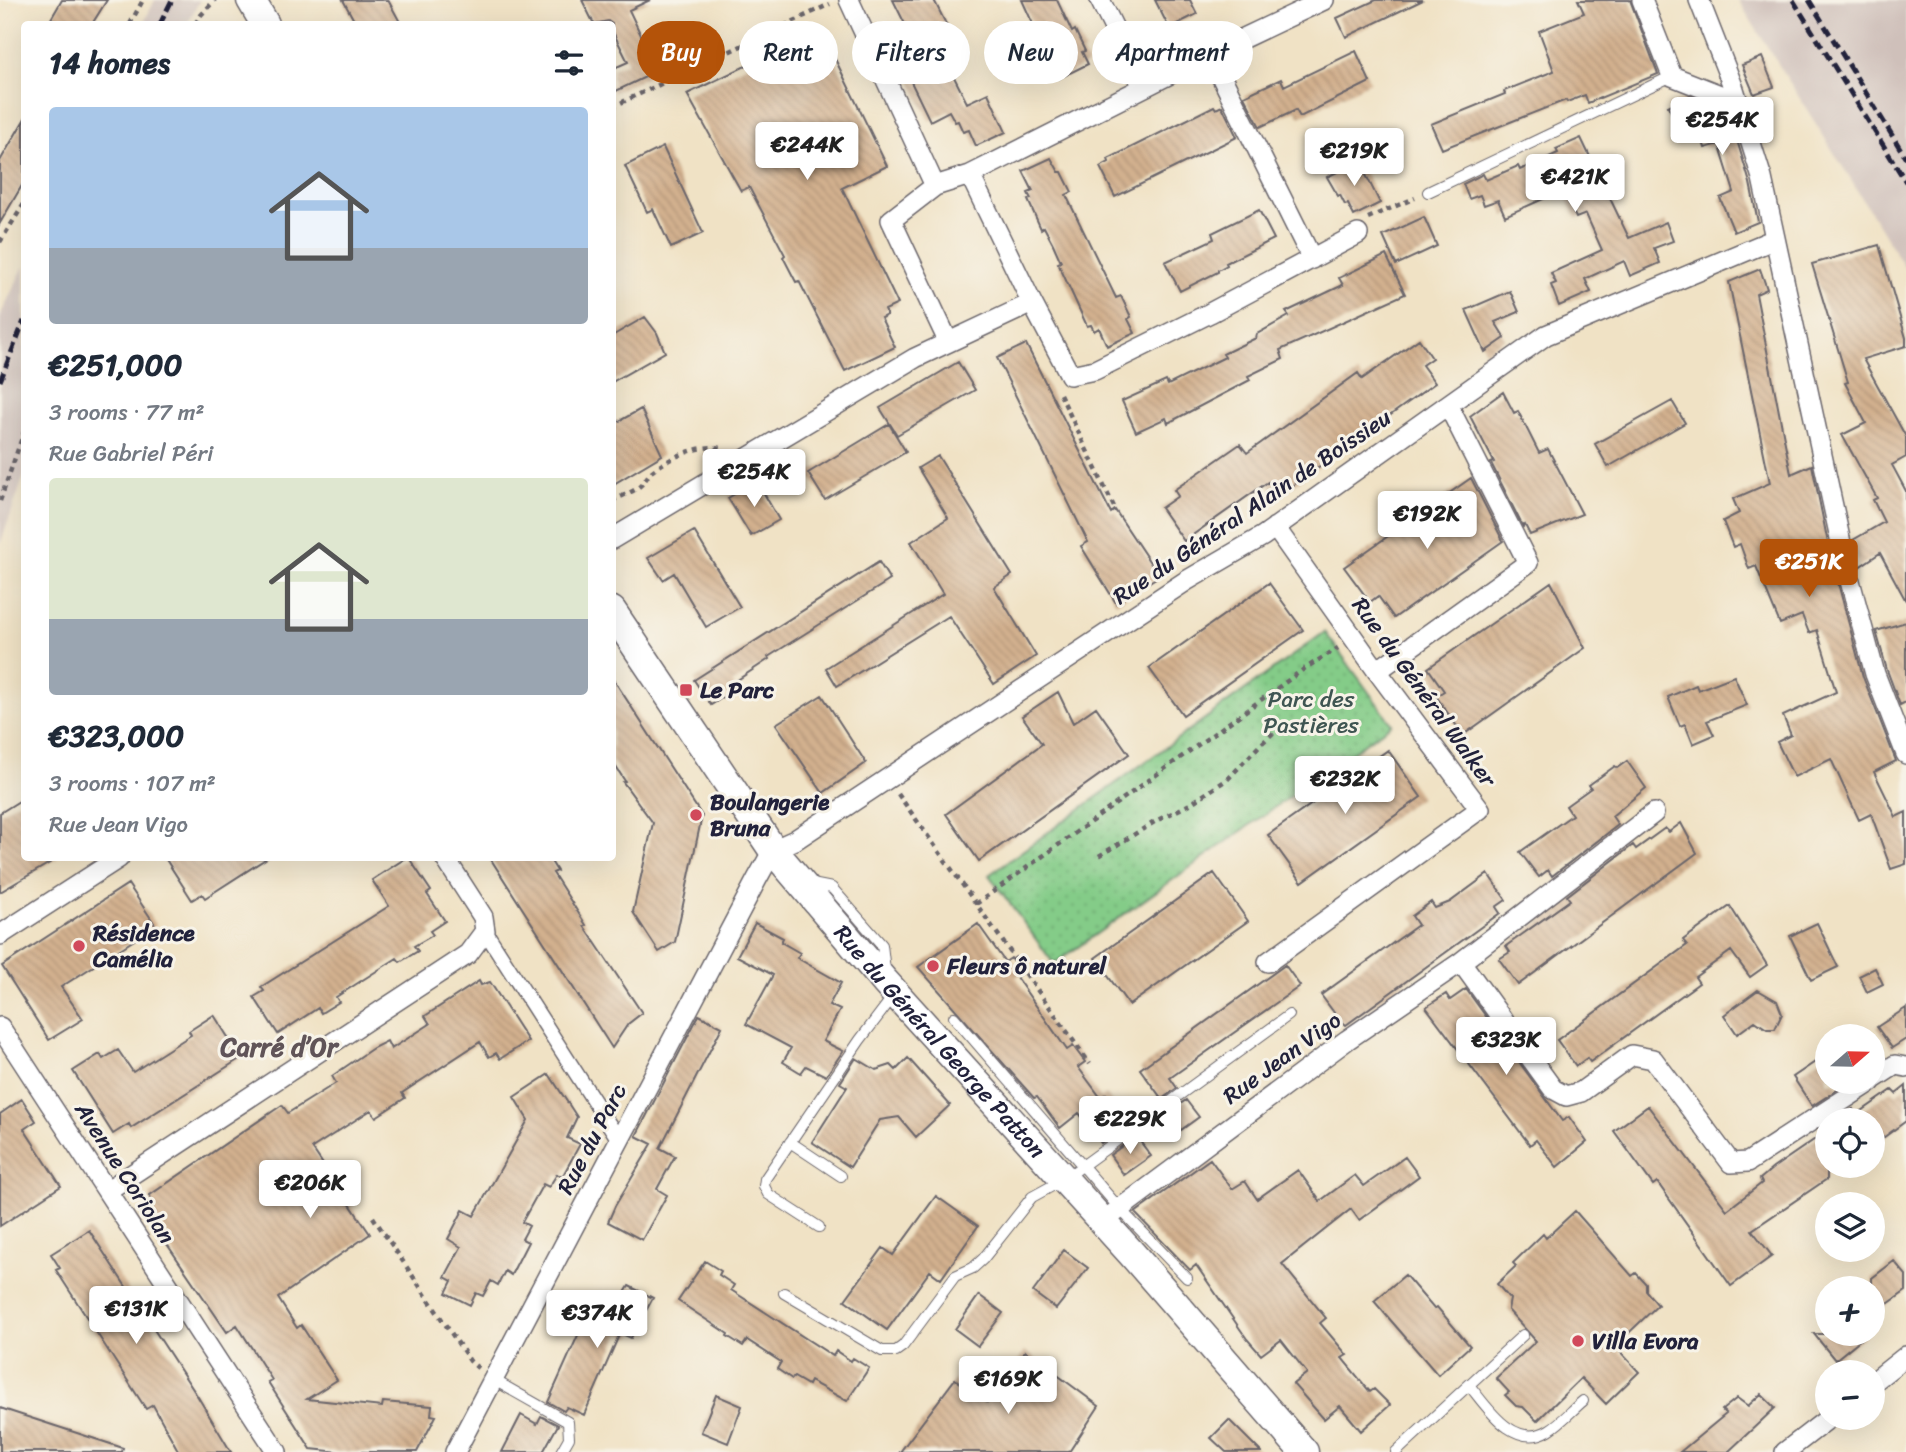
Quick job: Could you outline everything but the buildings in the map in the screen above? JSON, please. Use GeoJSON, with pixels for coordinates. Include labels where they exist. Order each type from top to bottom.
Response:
{"type":"FeatureCollection","features":[{"type":"Feature","properties":{"kind":"main road"},"geometry":{"type":"LineString","coordinates":[[251,0],[263,21]]}},
{"type":"Feature","properties":{"kind":"main road","name":"Rue du Général George Patton"},"geometry":{"type":"LineString","coordinates":[[616,617],[773,850],[891,989],[1073,1172],[1299,1450]]}},
{"type":"Feature","properties":{"kind":"street"},"geometry":{"type":"LineString","coordinates":[[849,0],[935,186]]}},
{"type":"Feature","properties":{"kind":"street"},"geometry":{"type":"LineString","coordinates":[[1100,0],[1143,87]]}},
{"type":"Feature","properties":{"kind":"street"},"geometry":{"type":"LineString","coordinates":[[1253,34],[1324,0]]}},
{"type":"Feature","properties":{"kind":"street"},"geometry":{"type":"LineString","coordinates":[[1642,0],[1672,76],[1738,102]]}},
{"type":"Feature","properties":{"kind":"street"},"geometry":{"type":"LineString","coordinates":[[1699,0],[1738,102],[1762,178],[1846,566],[1875,674],[1906,754]]}},
{"type":"Feature","properties":{"kind":"street"},"geometry":{"type":"LineString","coordinates":[[948,341],[891,220],[935,186],[970,175],[1149,84]]}},
{"type":"Feature","properties":{"kind":"street"},"geometry":{"type":"LineString","coordinates":[[1225,84],[1312,258]]}},
{"type":"Feature","properties":{"kind":"street"},"geometry":{"type":"LineString","coordinates":[[970,175],[1070,375],[1095,370],[1210,313],[1357,233]]}},
{"type":"Feature","properties":{"kind":"street","name":"Rue du Général Alain de Boissieu"},"geometry":{"type":"LineString","coordinates":[[773,850],[795,840],[1186,581],[1275,527],[1546,335],[1775,239]]}},
{"type":"Feature","properties":{"kind":"street"},"geometry":{"type":"LineString","coordinates":[[616,537],[948,341],[970,334],[1032,303]]}},
{"type":"Feature","properties":{"kind":"street"},"geometry":{"type":"LineString","coordinates":[[1377,671],[1528,564],[1448,405]]}},
{"type":"Feature","properties":{"kind":"street","name":"Rue du Général Walker"},"geometry":{"type":"LineString","coordinates":[[1268,962],[1480,809],[1377,671],[1275,527]]}},
{"type":"Feature","properties":{"kind":"street","name":"Rue Jean Vigo"},"geometry":{"type":"LineString","coordinates":[[1111,1216],[1347,1040],[1461,962],[1654,813]]}},
{"type":"Feature","properties":{"kind":"street","name":"Rue du Parc"},"geometry":{"type":"LineString","coordinates":[[455,1452],[773,850]]}},
{"type":"Feature","properties":{"kind":"street"},"geometry":{"type":"LineString","coordinates":[[0,936],[114,861]]}},
{"type":"Feature","properties":{"kind":"street"},"geometry":{"type":"LineString","coordinates":[[447,861],[483,917],[485,931],[619,1140]]}},
{"type":"Feature","properties":{"kind":"street"},"geometry":{"type":"LineString","coordinates":[[108,1190],[468,954],[485,931]]}},
{"type":"Feature","properties":{"kind":"street"},"geometry":{"type":"LineString","coordinates":[[1461,962],[1553,1089],[1566,1096],[1581,1092],[1632,1055],[1653,1059],[1731,1163],[1748,1162],[1852,1094]]}},
{"type":"Feature","properties":{"kind":"street","name":"Avenue Coriolan"},"geometry":{"type":"LineString","coordinates":[[0,1027],[277,1452]]}},
{"type":"Feature","properties":{"kind":"street"},"geometry":{"type":"LineString","coordinates":[[1885,1072],[1895,1065],[1906,1067]]}},
{"type":"Feature","properties":{"kind":"street"},"geometry":{"type":"LineString","coordinates":[[1885,1373],[1906,1356]]}},
{"type":"Feature","properties":{"kind":"street"},"geometry":{"type":"LineString","coordinates":[[1785,1452],[1815,1429]]}},
{"type":"Feature","properties":{"kind":"lane"},"geometry":{"type":"LineString","coordinates":[[1428,192],[1672,76]]}},
{"type":"Feature","properties":{"kind":"lane"},"geometry":{"type":"LineString","coordinates":[[819,1227],[768,1195],[764,1186],[765,1179],[860,1040],[891,989]]}},
{"type":"Feature","properties":{"kind":"lane"},"geometry":{"type":"LineString","coordinates":[[784,1293],[882,1351],[896,1351],[903,1346],[955,1276],[973,1268],[983,1259],[1032,1197],[1073,1172],[1289,1015]]}},
{"type":"Feature","properties":{"kind":"lane"},"geometry":{"type":"LineString","coordinates":[[954,1017],[1073,1172]]}},
{"type":"Feature","properties":{"kind":"lane"},"geometry":{"type":"LineString","coordinates":[[790,1142],[841,1176]]}},
{"type":"Feature","properties":{"kind":"lane"},"geometry":{"type":"LineString","coordinates":[[1111,1216],[1187,1278]]}},
{"type":"Feature","properties":{"kind":"lane"},"geometry":{"type":"LineString","coordinates":[[1396,1452],[1523,1335]]}},
{"type":"Feature","properties":{"kind":"lane"},"geometry":{"type":"LineString","coordinates":[[494,1380],[568,1422],[569,1438],[561,1452]]}},
{"type":"Feature","properties":{"kind":"lane"},"geometry":{"type":"LineString","coordinates":[[1469,1385],[1506,1427],[1530,1435],[1548,1431],[1583,1401]]}},
{"type":"Feature","properties":{"kind":"path"},"geometry":{"type":"LineString","coordinates":[[132,21],[143,0]]}},
{"type":"Feature","properties":{"kind":"path"},"geometry":{"type":"LineString","coordinates":[[197,21],[215,0]]}},
{"type":"Feature","properties":{"kind":"path"},"geometry":{"type":"LineString","coordinates":[[616,105],[838,0]]}},
{"type":"Feature","properties":{"kind":"path"},"geometry":{"type":"LineString","coordinates":[[1357,233],[1359,222],[1428,192]]}},
{"type":"Feature","properties":{"kind":"path"},"geometry":{"type":"LineString","coordinates":[[0,242],[21,209]]}},
{"type":"Feature","properties":{"kind":"path"},"geometry":{"type":"LineString","coordinates":[[1070,375],[1057,387],[1114,507]]}},
{"type":"Feature","properties":{"kind":"path"},"geometry":{"type":"LineString","coordinates":[[0,501],[21,441]]}},
{"type":"Feature","properties":{"kind":"path"},"geometry":{"type":"LineString","coordinates":[[616,499],[641,485],[649,473],[694,449],[710,446],[727,449],[743,461]]}},
{"type":"Feature","properties":{"kind":"path"},"geometry":{"type":"LineString","coordinates":[[976,904],[1304,669],[1354,638]]}},
{"type":"Feature","properties":{"kind":"path"},"geometry":{"type":"LineString","coordinates":[[1099,856],[1228,779],[1284,723]]}},
{"type":"Feature","properties":{"kind":"path"},"geometry":{"type":"LineString","coordinates":[[888,779],[1090,1064]]}},
{"type":"Feature","properties":{"kind":"path"},"geometry":{"type":"LineString","coordinates":[[373,1217],[470,1361],[494,1380]]}},
{"type":"Feature","properties":{"kind":"shaded area"},"geometry":{"type":"Polygon","coordinates":[[[155,0],[200,0],[189,21],[144,21],[155,0]]]}},
{"type":"Feature","properties":{"kind":"shaded area"},"geometry":{"type":"Polygon","coordinates":[[[1738,0],[1906,0],[1906,270],[1838,159],[1738,0]]]}},
{"type":"Feature","properties":{"kind":"shaded area"},"geometry":{"type":"Polygon","coordinates":[[[21,272],[21,485],[0,545],[0,316],[21,272]]]}},
{"type":"Feature","properties":{"kind":"green space","name":"Parc des Pastières"},"geometry":{"type":"Polygon","coordinates":[[[1325,632],[1392,724],[1054,964],[989,875],[1325,632]]]}},
{"type":"Feature","properties":{"kind":"railway"},"geometry":{"type":"LineString","coordinates":[[162,21],[172,0]]}},
{"type":"Feature","properties":{"kind":"railway"},"geometry":{"type":"LineString","coordinates":[[1793,0],[1906,182]]}},
{"type":"Feature","properties":{"kind":"railway"},"geometry":{"type":"LineString","coordinates":[[1809,0],[1906,158]]}},
{"type":"Feature","properties":{"kind":"railway"},"geometry":{"type":"LineString","coordinates":[[0,381],[21,328]]}},
{"type":"Feature","properties":{"kind":"place","name":"Le Parc"},"geometry":{"type":"Point","coordinates":[686,690]}},
{"type":"Feature","properties":{"kind":"place","name":"Boulangerie Bruna"},"geometry":{"type":"Point","coordinates":[696,815]}},
{"type":"Feature","properties":{"kind":"place","name":"Résidence Camélia"},"geometry":{"type":"Point","coordinates":[79,946]}},
{"type":"Feature","properties":{"kind":"place","name":"Fleurs ô naturel"},"geometry":{"type":"Point","coordinates":[933,966]}},
{"type":"Feature","properties":{"kind":"place","name":"Villa Evora"},"geometry":{"type":"Point","coordinates":[1578,1341]}},
{"type":"Feature","properties":{"kind":"district","name":"Carré d’Or"},"geometry":{"type":"Point","coordinates":[279,1047]}}]}
